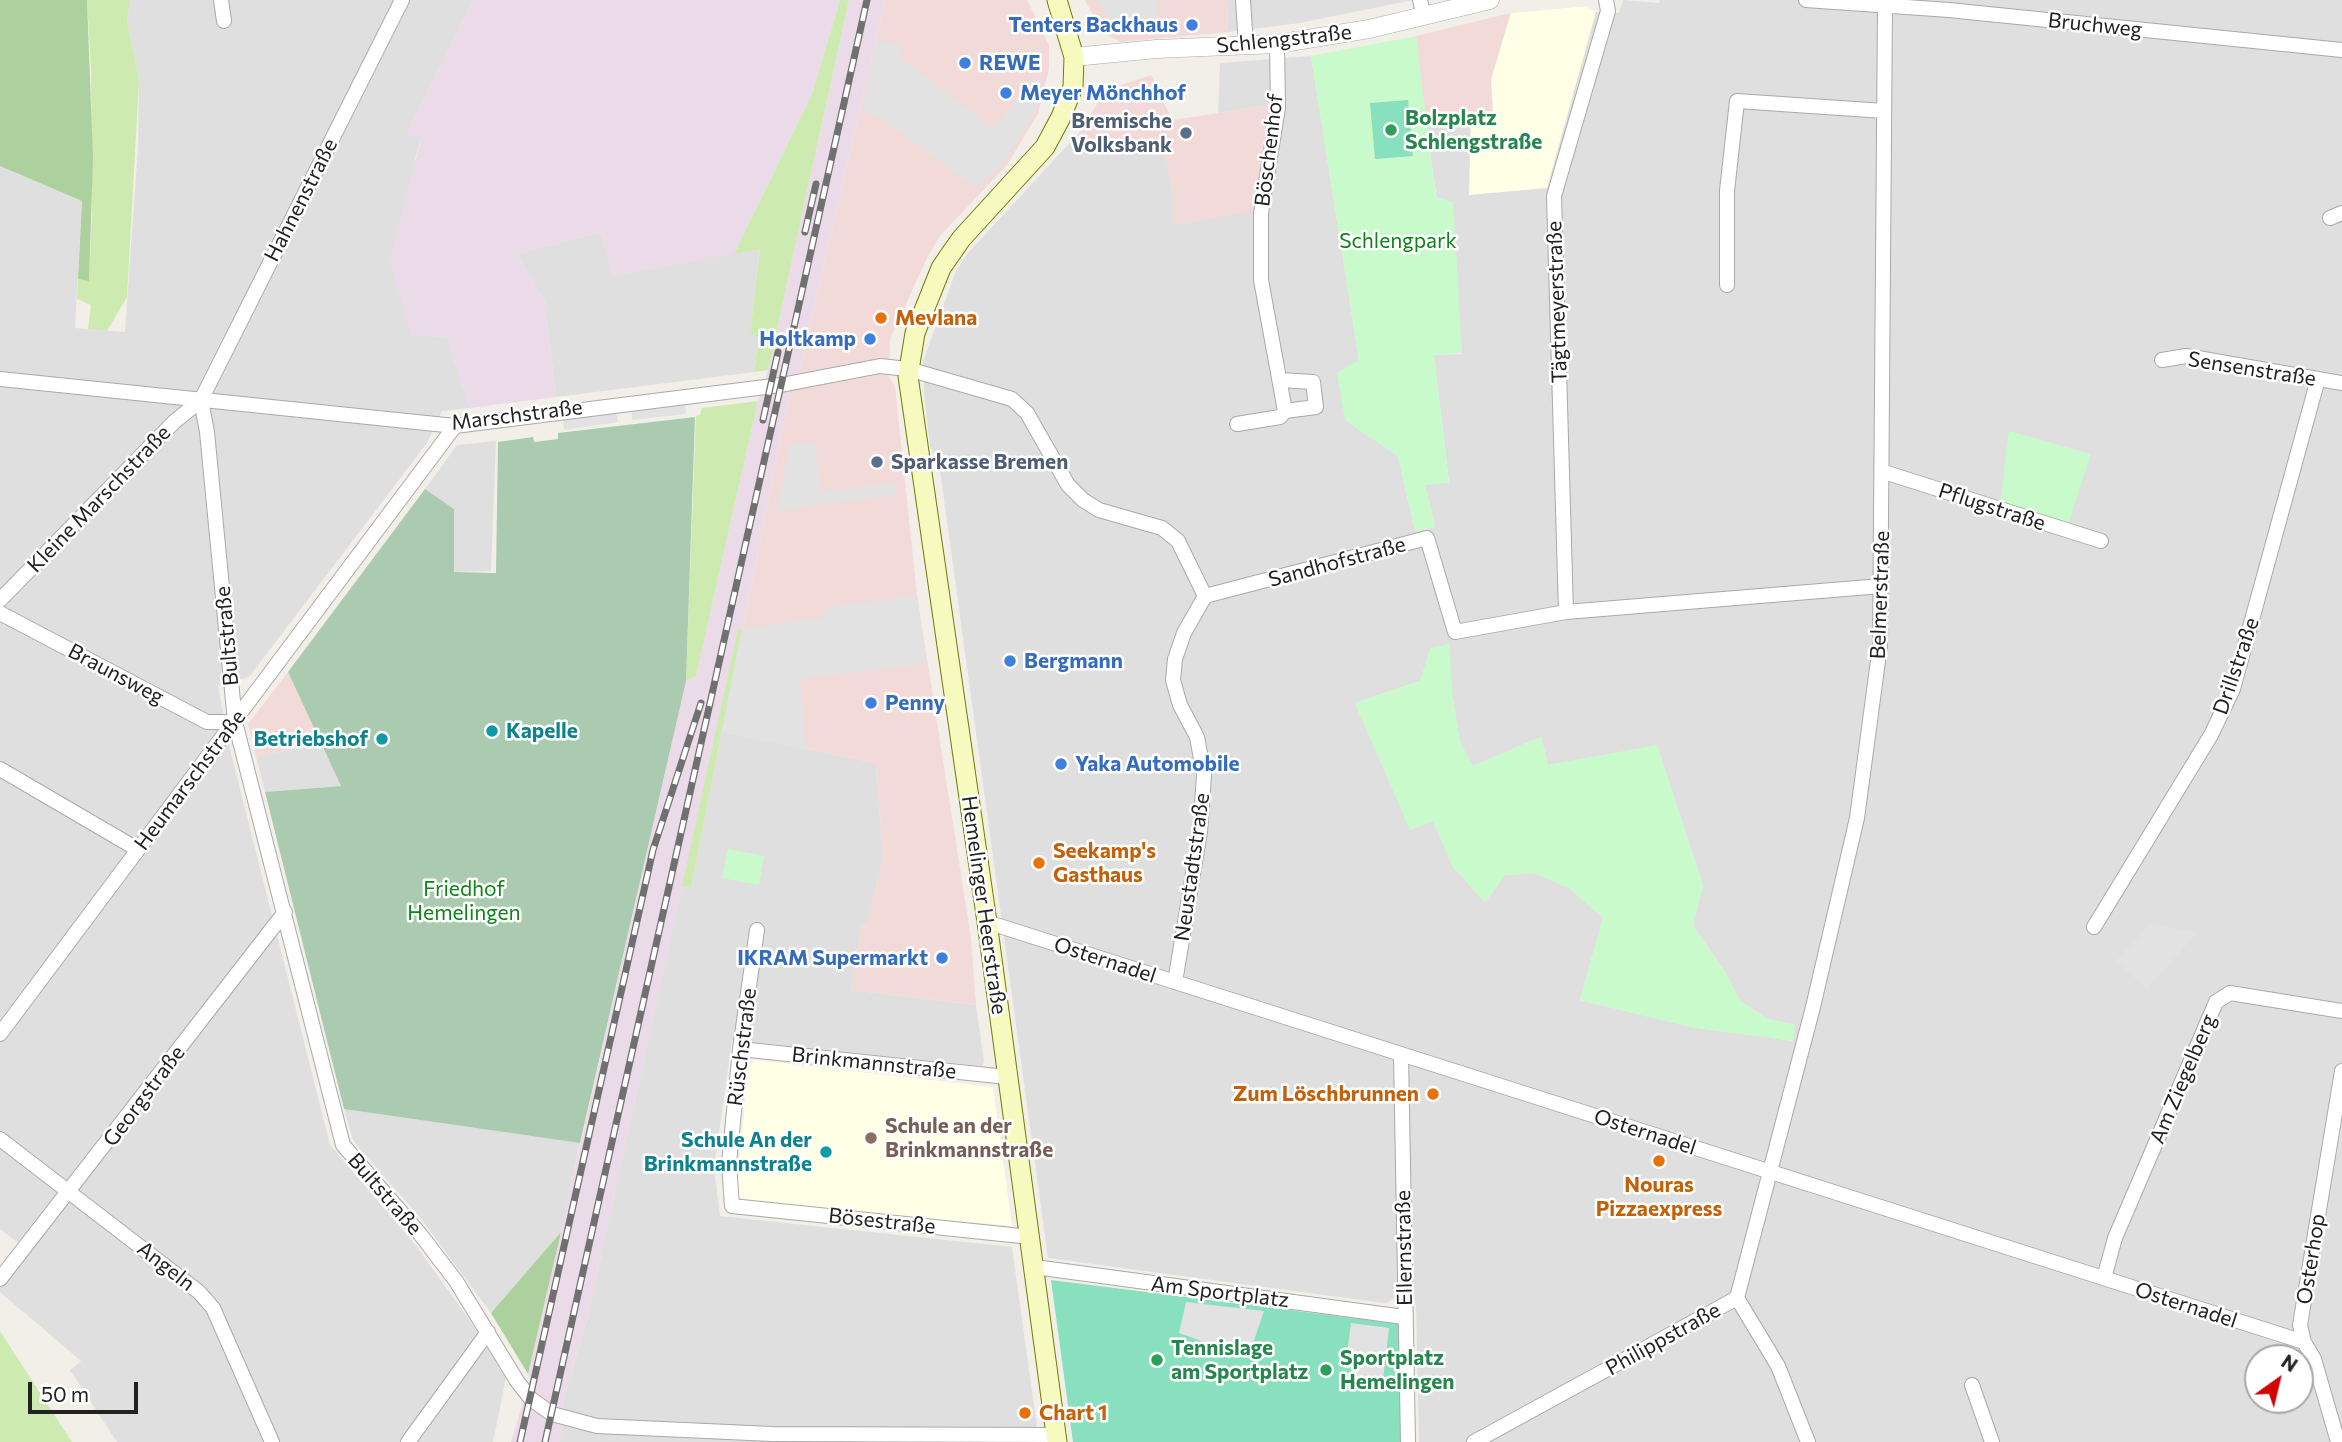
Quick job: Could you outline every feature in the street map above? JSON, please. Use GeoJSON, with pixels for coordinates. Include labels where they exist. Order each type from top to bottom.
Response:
{"type":"FeatureCollection","features":[{"type":"Feature","properties":{"kind":"main road"},"geometry":{"type":"LineString","coordinates":[[1057,0],[1074,57]]}},
{"type":"Feature","properties":{"kind":"main road","name":"Hemelinger Heerstraße"},"geometry":{"type":"LineString","coordinates":[[1057,1438],[987,922],[920,473],[908,369],[915,333],[941,268],[961,239],[1045,147],[1073,87],[1074,57]]}},
{"type":"Feature","properties":{"kind":"street"},"geometry":{"type":"LineString","coordinates":[[221,0],[224,21]]}},
{"type":"Feature","properties":{"kind":"street","name":"Hahnenstraße"},"geometry":{"type":"LineString","coordinates":[[201,400],[401,0]]}},
{"type":"Feature","properties":{"kind":"street"},"geometry":{"type":"LineString","coordinates":[[1244,0],[1246,46]]}},
{"type":"Feature","properties":{"kind":"street","name":"Schlengstraße"},"geometry":{"type":"LineString","coordinates":[[1074,57],[1156,49],[1277,44],[1422,9],[1490,0]]}},
{"type":"Feature","properties":{"kind":"street","name":"Tägtmeyerstraße"},"geometry":{"type":"LineString","coordinates":[[1566,612],[1554,196],[1608,10],[1606,0]]}},
{"type":"Feature","properties":{"kind":"street","name":"Bruchweg"},"geometry":{"type":"LineString","coordinates":[[1806,0],[1885,7],[1953,5],[2342,50]]}},
{"type":"Feature","properties":{"kind":"street","name":"Belmerstraße"},"geometry":{"type":"LineString","coordinates":[[1772,1172],[1857,818],[1880,646],[1884,472],[1885,7]]}},
{"type":"Feature","properties":{"kind":"street","name":"Böschenhof"},"geometry":{"type":"LineString","coordinates":[[1277,44],[1278,108],[1261,213],[1261,280],[1285,411]]}},
{"type":"Feature","properties":{"kind":"street"},"geometry":{"type":"LineString","coordinates":[[1727,285],[1727,191],[1737,101],[1884,111]]}},
{"type":"Feature","properties":{"kind":"street","name":"Sensenstraße"},"geometry":{"type":"LineString","coordinates":[[2162,360],[2186,356],[2342,383]]}},
{"type":"Feature","properties":{"kind":"street","name":"Marschstraße"},"geometry":{"type":"LineString","coordinates":[[0,379],[455,426],[781,385],[880,366],[908,369]]}},
{"type":"Feature","properties":{"kind":"street"},"geometry":{"type":"LineString","coordinates":[[908,369],[1012,399],[1027,413],[1068,485],[1083,500],[1099,510],[1162,528],[1178,541],[1205,596]]}},
{"type":"Feature","properties":{"kind":"street","name":"Drillstraße"},"geometry":{"type":"LineString","coordinates":[[2094,928],[2211,734],[2233,689],[2318,379]]}},
{"type":"Feature","properties":{"kind":"street"},"geometry":{"type":"LineString","coordinates":[[1237,424],[1280,417],[1285,411],[1317,407],[1313,382],[1280,380]]}},
{"type":"Feature","properties":{"kind":"street","name":"Kleine Marschstraße"},"geometry":{"type":"LineString","coordinates":[[0,600],[174,422],[201,400]]}},
{"type":"Feature","properties":{"kind":"street","name":"Bultstraße"},"geometry":{"type":"LineString","coordinates":[[201,400],[207,432],[235,722],[343,1145],[428,1243],[456,1281],[517,1381],[531,1399],[552,1414],[597,1426],[775,1438],[1057,1438]]}},
{"type":"Feature","properties":{"kind":"street","name":"Heumarschstraße"},"geometry":{"type":"LineString","coordinates":[[0,1034],[455,426]]}},
{"type":"Feature","properties":{"kind":"street","name":"Pflugstraße"},"geometry":{"type":"LineString","coordinates":[[1884,472],[2101,541]]}},
{"type":"Feature","properties":{"kind":"street","name":"Sandhofstraße"},"geometry":{"type":"LineString","coordinates":[[1205,596],[1427,538],[1455,632],[1566,612],[1881,586]]}},
{"type":"Feature","properties":{"kind":"street","name":"Neustadtstraße"},"geometry":{"type":"LineString","coordinates":[[1175,982],[1200,832],[1204,775],[1197,737],[1180,705],[1174,680],[1175,659],[1184,632],[1205,596]]}},
{"type":"Feature","properties":{"kind":"street","name":"Braunsweg"},"geometry":{"type":"LineString","coordinates":[[0,613],[207,722],[235,722]]}},
{"type":"Feature","properties":{"kind":"street"},"geometry":{"type":"LineString","coordinates":[[0,769],[137,849]]}},
{"type":"Feature","properties":{"kind":"street","name":"Georgstraße"},"geometry":{"type":"LineString","coordinates":[[0,1279],[285,912]]}},
{"type":"Feature","properties":{"kind":"street","name":"Osternadel"},"geometry":{"type":"LineString","coordinates":[[987,922],[2304,1342]]}},
{"type":"Feature","properties":{"kind":"street","name":"Rüschstraße"},"geometry":{"type":"LineString","coordinates":[[732,1206],[729,1163],[740,1049],[757,930]]}},
{"type":"Feature","properties":{"kind":"street","name":"Am Ziegelberg"},"geometry":{"type":"LineString","coordinates":[[2104,1278],[2115,1238],[2216,1002],[2230,993],[2342,1011]]}},
{"type":"Feature","properties":{"kind":"street","name":"Brinkmannstraße"},"geometry":{"type":"LineString","coordinates":[[740,1049],[1007,1077]]}},
{"type":"Feature","properties":{"kind":"street","name":"Ellernstraße"},"geometry":{"type":"LineString","coordinates":[[1401,1055],[1408,1442]]}},
{"type":"Feature","properties":{"kind":"street","name":"Osterhop"},"geometry":{"type":"LineString","coordinates":[[2338,1442],[2314,1359],[2304,1342],[2300,1325],[2342,1071]]}},
{"type":"Feature","properties":{"kind":"street","name":"Angeln"},"geometry":{"type":"LineString","coordinates":[[0,1139],[199,1292],[213,1308],[272,1442]]}},
{"type":"Feature","properties":{"kind":"street","name":"Philippstraße"},"geometry":{"type":"LineString","coordinates":[[1474,1442],[1737,1298],[1772,1172]]}},
{"type":"Feature","properties":{"kind":"street","name":"Bösestraße"},"geometry":{"type":"LineString","coordinates":[[732,1206],[1031,1237]]}},
{"type":"Feature","properties":{"kind":"street","name":"Am Sportplatz"},"geometry":{"type":"LineString","coordinates":[[1035,1267],[1404,1317]]}},
{"type":"Feature","properties":{"kind":"street"},"geometry":{"type":"LineString","coordinates":[[1737,1298],[1778,1366],[1808,1442]]}},
{"type":"Feature","properties":{"kind":"street"},"geometry":{"type":"LineString","coordinates":[[408,1442],[488,1332]]}},
{"type":"Feature","properties":{"kind":"street"},"geometry":{"type":"LineString","coordinates":[[1972,1385],[1992,1442]]}},
{"type":"Feature","properties":{"kind":"shaded area"},"geometry":{"type":"Polygon","coordinates":[[[130,0],[474,0],[407,133],[421,138],[415,160],[407,315],[411,334],[447,338],[470,408],[442,411],[427,443],[249,677],[218,686],[231,753],[330,1145],[417,1247],[470,1321],[506,1378],[493,1442],[117,1442],[70,1370],[81,1361],[0,1292],[0,1274],[21,1245],[0,1229],[0,166],[82,201],[75,328],[125,332],[138,147],[139,80],[127,21],[130,0]]]}},
{"type":"Feature","properties":{"kind":"shaded area"},"geometry":{"type":"Polygon","coordinates":[[[474,0],[840,0],[812,94],[734,254],[613,276],[601,232],[516,254],[544,299],[556,397],[470,408],[447,338],[411,334],[390,261],[421,139],[406,134],[474,0]]]}},
{"type":"Feature","properties":{"kind":"shaded area"},"geometry":{"type":"Polygon","coordinates":[[[849,0],[885,0],[800,368],[789,395],[691,888],[682,887],[587,1319],[562,1404],[566,1412],[559,1442],[511,1442],[530,1379],[528,1374],[686,681],[696,676],[758,401],[768,370],[849,0]]]}},
{"type":"Feature","properties":{"kind":"shaded area"},"geometry":{"type":"Polygon","coordinates":[[[885,0],[1027,0],[1049,45],[1049,69],[1038,114],[1007,165],[940,236],[890,339],[889,377],[895,386],[917,595],[971,938],[976,1005],[851,990],[861,924],[867,925],[883,857],[876,763],[722,732],[789,395],[800,368],[885,0]]]}},
{"type":"Feature","properties":{"kind":"shaded area"},"geometry":{"type":"Polygon","coordinates":[[[1085,0],[1227,0],[1228,32],[1120,42],[1107,35],[1085,0]]]}},
{"type":"Feature","properties":{"kind":"shaded area"},"geometry":{"type":"Polygon","coordinates":[[[1098,0],[1157,0],[1157,21],[1139,22],[1140,32],[1117,32],[1098,0]]]}},
{"type":"Feature","properties":{"kind":"shaded area"},"geometry":{"type":"Polygon","coordinates":[[[1227,0],[1413,0],[1300,23],[1228,32],[1227,0]]]}},
{"type":"Feature","properties":{"kind":"shaded area"},"geometry":{"type":"Polygon","coordinates":[[[1623,0],[1659,3],[1660,0],[2342,0],[2342,1442],[1419,1442],[1416,1305],[1392,1299],[1386,1303],[1376,1302],[1048,1258],[939,463],[930,446],[924,393],[923,361],[956,271],[967,254],[1078,134],[1127,155],[1161,141],[1174,195],[1174,225],[1272,105],[1218,113],[1220,63],[1311,56],[1359,360],[1345,420],[1398,456],[1415,531],[1435,527],[1425,485],[1449,482],[1434,355],[1461,354],[1425,121],[1482,116],[1511,13],[1587,6],[1596,12],[1619,13],[1623,0]],[[1420,681],[1355,703],[1410,829],[1433,821],[1453,867],[1485,902],[1505,875],[1535,873],[1569,888],[1603,918],[1580,1000],[1691,1027],[1793,1041],[1795,1025],[1767,1019],[1740,1001],[1726,973],[1693,926],[1703,885],[1657,746],[1548,765],[1541,737],[1473,766],[1460,743],[1453,699],[1420,681]]]}},
{"type":"Feature","properties":{"kind":"shaded area"},"geometry":{"type":"Polygon","coordinates":[[[1587,6],[1596,12],[1547,188],[1469,195],[1471,117],[1493,112],[1491,80],[1511,13],[1587,6]]]}},
{"type":"Feature","properties":{"kind":"shaded area"},"geometry":{"type":"Polygon","coordinates":[[[1511,13],[1491,80],[1493,112],[1482,116],[1425,121],[1416,36],[1511,13]]]}},
{"type":"Feature","properties":{"kind":"shaded area"},"geometry":{"type":"Polygon","coordinates":[[[877,40],[904,47],[898,56],[993,129],[1033,77],[1042,82],[1034,113],[1022,134],[1001,165],[976,188],[882,119],[862,111],[877,40]]]}},
{"type":"Feature","properties":{"kind":"shaded area"},"geometry":{"type":"Polygon","coordinates":[[[1151,75],[1172,120],[1272,105],[1255,210],[1174,226],[1174,195],[1161,141],[1127,155],[1078,134],[1106,90],[1151,75]]]}},
{"type":"Feature","properties":{"kind":"shaded area"},"geometry":{"type":"Polygon","coordinates":[[[601,232],[613,276],[760,248],[750,333],[759,336],[754,372],[556,397],[544,299],[516,254],[601,232]]]}},
{"type":"Feature","properties":{"kind":"shaded area"},"geometry":{"type":"Polygon","coordinates":[[[685,404],[686,414],[632,420],[631,410],[685,404]]]}},
{"type":"Feature","properties":{"kind":"shaded area"},"geometry":{"type":"Polygon","coordinates":[[[616,412],[618,422],[564,430],[563,419],[616,412]]]}},
{"type":"Feature","properties":{"kind":"shaded area"},"geometry":{"type":"Polygon","coordinates":[[[496,441],[491,571],[454,572],[454,509],[425,489],[457,445],[496,441]]]}},
{"type":"Feature","properties":{"kind":"shaded area"},"geometry":{"type":"Polygon","coordinates":[[[791,443],[815,443],[820,492],[894,482],[896,495],[776,511],[791,443]]]}},
{"type":"Feature","properties":{"kind":"shaded area"},"geometry":{"type":"Polygon","coordinates":[[[917,595],[927,664],[800,679],[806,750],[722,732],[742,629],[825,617],[824,609],[836,606],[917,595]]]}},
{"type":"Feature","properties":{"kind":"shaded area"},"geometry":{"type":"Polygon","coordinates":[[[288,672],[321,743],[256,757],[248,724],[288,672]]]}},
{"type":"Feature","properties":{"kind":"shaded area"},"geometry":{"type":"Polygon","coordinates":[[[722,732],[876,763],[883,857],[867,925],[862,924],[851,990],[976,1005],[984,1062],[982,1066],[732,1040],[714,1168],[720,1216],[1012,1247],[1039,1442],[559,1442],[566,1412],[562,1404],[587,1319],[682,886],[691,888],[722,732]]]}},
{"type":"Feature","properties":{"kind":"shaded area"},"geometry":{"type":"Polygon","coordinates":[[[321,743],[341,786],[265,792],[256,757],[321,743]]]}},
{"type":"Feature","properties":{"kind":"shaded area"},"geometry":{"type":"Polygon","coordinates":[[[2151,923],[2197,933],[2147,989],[2116,961],[2151,923]]]}},
{"type":"Feature","properties":{"kind":"shaded area","name":"Schule an der Brinkmannstraße"},"geometry":{"type":"Polygon","coordinates":[[[755,1060],[993,1087],[1012,1226],[740,1201],[737,1189],[748,1068],[755,1060]]]}},
{"type":"Feature","properties":{"kind":"shaded area"},"geometry":{"type":"Polygon","coordinates":[[[344,1109],[580,1143],[561,1232],[491,1313],[419,1216],[353,1140],[344,1109]]]}},
{"type":"Feature","properties":{"kind":"shaded area"},"geometry":{"type":"Polygon","coordinates":[[[1186,1302],[1264,1311],[1248,1358],[1179,1333],[1186,1302]]]}},
{"type":"Feature","properties":{"kind":"shaded area"},"geometry":{"type":"Polygon","coordinates":[[[1351,1323],[1389,1328],[1382,1388],[1353,1385],[1355,1369],[1345,1368],[1351,1323]]]}},
{"type":"Feature","properties":{"kind":"green space"},"geometry":{"type":"Polygon","coordinates":[[[0,0],[87,0],[93,158],[89,281],[78,279],[82,201],[0,166],[0,0]]]}},
{"type":"Feature","properties":{"kind":"green space"},"geometry":{"type":"Polygon","coordinates":[[[87,0],[130,0],[127,21],[139,80],[127,297],[107,331],[88,329],[91,305],[77,299],[78,279],[89,280],[92,215],[91,69],[87,0]]]}},
{"type":"Feature","properties":{"kind":"green space"},"geometry":{"type":"Polygon","coordinates":[[[840,0],[849,0],[768,370],[754,372],[759,337],[750,333],[760,249],[734,254],[812,94],[840,0]]]}},
{"type":"Feature","properties":{"kind":"green space","name":"Schlengpark"},"geometry":{"type":"Polygon","coordinates":[[[1416,36],[1436,197],[1453,202],[1462,353],[1434,355],[1449,483],[1425,485],[1435,527],[1415,531],[1398,456],[1345,420],[1337,373],[1359,360],[1311,56],[1416,36]]]}},
{"type":"Feature","properties":{"kind":"green space","name":"Bolzplatz Schlengstraße"},"geometry":{"type":"Polygon","coordinates":[[[1408,100],[1413,156],[1375,159],[1370,103],[1408,100]]]}},
{"type":"Feature","properties":{"kind":"green space"},"geometry":{"type":"Polygon","coordinates":[[[758,401],[696,676],[686,681],[696,416],[700,415],[702,408],[758,401]]]}},
{"type":"Feature","properties":{"kind":"green space","name":"Friedhof Hemelingen"},"geometry":{"type":"Polygon","coordinates":[[[695,417],[686,681],[580,1143],[344,1109],[265,792],[341,786],[288,672],[425,489],[454,509],[454,572],[496,573],[498,442],[533,437],[534,442],[558,439],[558,433],[695,417]]]}},
{"type":"Feature","properties":{"kind":"green space"},"geometry":{"type":"Polygon","coordinates":[[[2009,431],[2091,454],[2068,524],[2000,503],[2009,431]]]}},
{"type":"Feature","properties":{"kind":"green space"},"geometry":{"type":"Polygon","coordinates":[[[738,629],[742,629],[691,888],[682,886],[738,629]]]}},
{"type":"Feature","properties":{"kind":"green space"},"geometry":{"type":"Polygon","coordinates":[[[1449,644],[1460,743],[1473,766],[1541,737],[1548,765],[1657,745],[1703,885],[1693,926],[1726,973],[1740,1001],[1767,1019],[1795,1025],[1793,1041],[1691,1027],[1580,1000],[1603,918],[1569,888],[1535,873],[1505,875],[1485,902],[1453,867],[1433,821],[1410,830],[1355,703],[1420,681],[1430,648],[1449,644]]]}},
{"type":"Feature","properties":{"kind":"green space"},"geometry":{"type":"Polygon","coordinates":[[[728,849],[764,856],[759,885],[722,878],[728,849]]]}},
{"type":"Feature","properties":{"kind":"green space"},"geometry":{"type":"Polygon","coordinates":[[[561,1232],[528,1374],[491,1313],[561,1232]]]}},
{"type":"Feature","properties":{"kind":"green space","name":"Tennislage am Sportplatz"},"geometry":{"type":"Polygon","coordinates":[[[1051,1280],[1400,1324],[1400,1442],[1073,1442],[1051,1280]]]}},
{"type":"Feature","properties":{"kind":"green space"},"geometry":{"type":"Polygon","coordinates":[[[0,1331],[72,1442],[0,1442],[0,1331]]]}},
{"type":"Feature","properties":{"kind":"railway"},"geometry":{"type":"LineString","coordinates":[[545,1442],[867,0]]}},
{"type":"Feature","properties":{"kind":"railway"},"geometry":{"type":"LineString","coordinates":[[805,232],[816,184]]}},
{"type":"Feature","properties":{"kind":"railway"},"geometry":{"type":"LineString","coordinates":[[763,420],[778,352]]}},
{"type":"Feature","properties":{"kind":"railway"},"geometry":{"type":"LineString","coordinates":[[520,1442],[653,850],[701,703]]}},
{"type":"Feature","properties":{"kind":"place","name":"Tenters Backhaus"},"geometry":{"type":"Point","coordinates":[1192,25]}},
{"type":"Feature","properties":{"kind":"place","name":"REWE"},"geometry":{"type":"Point","coordinates":[965,63]}},
{"type":"Feature","properties":{"kind":"place","name":"Meyer Mönchhof"},"geometry":{"type":"Point","coordinates":[1006,93]}},
{"type":"Feature","properties":{"kind":"place","name":"Bolzplatz Schlengstraße"},"geometry":{"type":"Point","coordinates":[1391,130]}},
{"type":"Feature","properties":{"kind":"place","name":"Bremische Volksbank"},"geometry":{"type":"Point","coordinates":[1186,133]}},
{"type":"Feature","properties":{"kind":"place","name":"Mevlana"},"geometry":{"type":"Point","coordinates":[881,318]}},
{"type":"Feature","properties":{"kind":"place","name":"Holtkamp"},"geometry":{"type":"Point","coordinates":[870,339]}},
{"type":"Feature","properties":{"kind":"place","name":"Sparkasse Bremen"},"geometry":{"type":"Point","coordinates":[877,462]}},
{"type":"Feature","properties":{"kind":"place","name":"Bergmann"},"geometry":{"type":"Point","coordinates":[1010,661]}},
{"type":"Feature","properties":{"kind":"place","name":"Penny"},"geometry":{"type":"Point","coordinates":[871,703]}},
{"type":"Feature","properties":{"kind":"place","name":"Kapelle"},"geometry":{"type":"Point","coordinates":[492,731]}},
{"type":"Feature","properties":{"kind":"place","name":"Betriebshof"},"geometry":{"type":"Point","coordinates":[382,739]}},
{"type":"Feature","properties":{"kind":"place","name":"Yaka Automobile"},"geometry":{"type":"Point","coordinates":[1061,764]}},
{"type":"Feature","properties":{"kind":"place","name":"Seekamp's Gasthaus"},"geometry":{"type":"Point","coordinates":[1039,863]}},
{"type":"Feature","properties":{"kind":"place","name":"IKRAM Supermarkt"},"geometry":{"type":"Point","coordinates":[942,958]}},
{"type":"Feature","properties":{"kind":"place","name":"Zum Löschbrunnen"},"geometry":{"type":"Point","coordinates":[1433,1094]}},
{"type":"Feature","properties":{"kind":"place","name":"Schule an der Brinkmannstraße"},"geometry":{"type":"Point","coordinates":[871,1138]}},
{"type":"Feature","properties":{"kind":"place","name":"Schule An der Brinkmannstraße"},"geometry":{"type":"Point","coordinates":[826,1152]}},
{"type":"Feature","properties":{"kind":"place","name":"Nouras Pizzaexpress"},"geometry":{"type":"Point","coordinates":[1659,1161]}},
{"type":"Feature","properties":{"kind":"place","name":"Tennislage am Sportplatz"},"geometry":{"type":"Point","coordinates":[1157,1360]}},
{"type":"Feature","properties":{"kind":"place","name":"Sportplatz Hemelingen"},"geometry":{"type":"Point","coordinates":[1326,1370]}},
{"type":"Feature","properties":{"kind":"place","name":"Chart 1"},"geometry":{"type":"Point","coordinates":[1025,1413]}}]}
